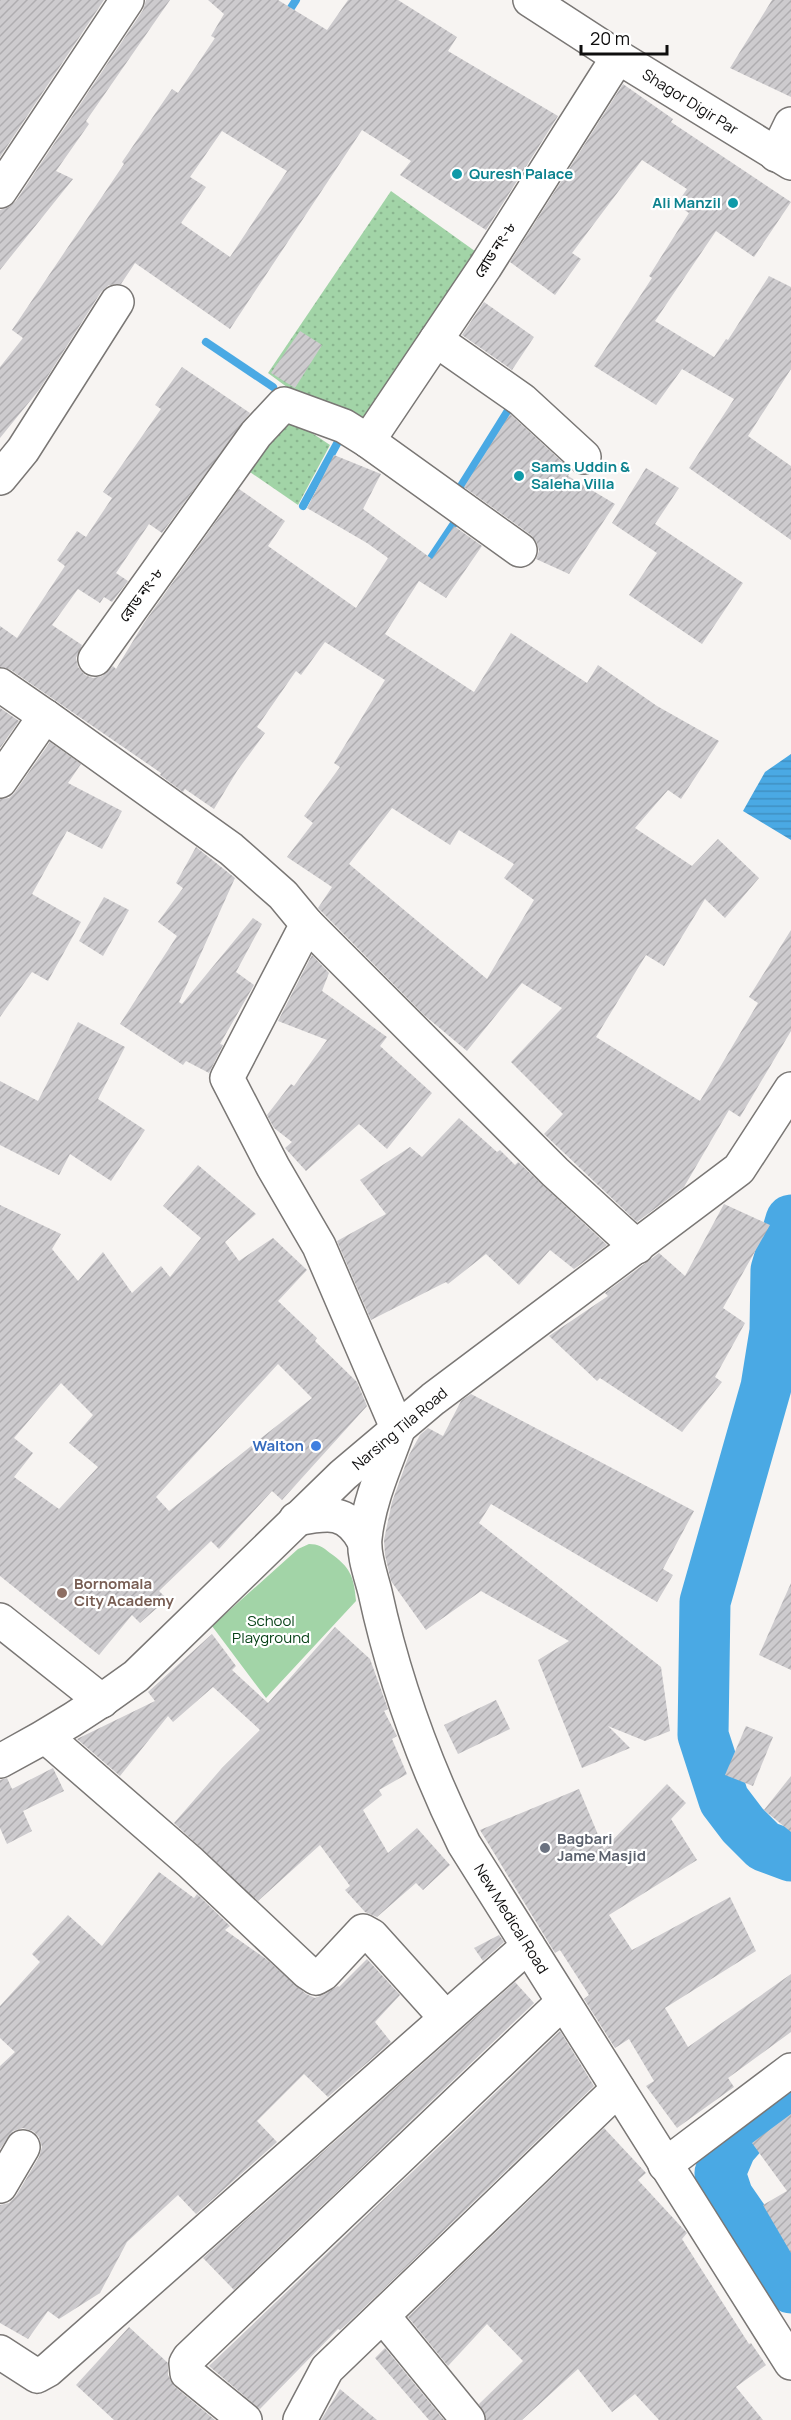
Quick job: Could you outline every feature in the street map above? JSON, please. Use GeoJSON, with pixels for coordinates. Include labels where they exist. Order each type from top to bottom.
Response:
{"type":"FeatureCollection","features":[{"type":"Feature","properties":{"kind":"street"},"geometry":{"type":"LineString","coordinates":[[0,190],[127,0]]}},
{"type":"Feature","properties":{"kind":"street","name":"Shagor Digir Par"},"geometry":{"type":"LineString","coordinates":[[531,0],[783,159]]}},
{"type":"Feature","properties":{"kind":"street","name":"রোড নং-৮"},"geometry":{"type":"LineString","coordinates":[[368,441],[436,340],[618,57]]}},
{"type":"Feature","properties":{"kind":"street"},"geometry":{"type":"LineString","coordinates":[[783,159],[791,124]]}},
{"type":"Feature","properties":{"kind":"street"},"geometry":{"type":"LineString","coordinates":[[0,478],[23,450],[117,302]]}},
{"type":"Feature","properties":{"kind":"street"},"geometry":{"type":"LineString","coordinates":[[436,340],[522,400],[584,456]]}},
{"type":"Feature","properties":{"kind":"street","name":"রোড নং-৮"},"geometry":{"type":"LineString","coordinates":[[95,659],[256,434],[284,404],[344,426],[520,550]]}},
{"type":"Feature","properties":{"kind":"street"},"geometry":{"type":"LineString","coordinates":[[0,685],[231,849],[283,894],[307,924],[555,1172],[637,1247]]}},
{"type":"Feature","properties":{"kind":"street"},"geometry":{"type":"LineString","coordinates":[[0,781],[45,716]]}},
{"type":"Feature","properties":{"kind":"street"},"geometry":{"type":"LineString","coordinates":[[307,924],[227,1078],[273,1167],[319,1246],[398,1430]]}},
{"type":"Feature","properties":{"kind":"street","name":"Narsing Tila Road"},"geometry":{"type":"LineString","coordinates":[[0,1761],[46,1737],[136,1676],[344,1475],[433,1399],[739,1169],[791,1089]]}},
{"type":"Feature","properties":{"kind":"street","name":"New Medical Road"},"geometry":{"type":"LineString","coordinates":[[398,1430],[370,1505],[364,1541],[392,1666],[434,1781],[464,1844],[791,2363]]}},
{"type":"Feature","properties":{"kind":"street"},"geometry":{"type":"LineString","coordinates":[[296,1520],[321,1514],[335,1515],[352,1523],[364,1541]]}},
{"type":"Feature","properties":{"kind":"street"},"geometry":{"type":"LineString","coordinates":[[0,1620],[102,1701]]}},
{"type":"Feature","properties":{"kind":"street"},"geometry":{"type":"LineString","coordinates":[[46,1737],[190,1862],[307,1972],[316,1978],[323,1974],[363,1931],[372,1936],[446,2018]]}},
{"type":"Feature","properties":{"kind":"street"},"geometry":{"type":"LineString","coordinates":[[0,2352],[38,2376],[48,2370],[528,1946]]}},
{"type":"Feature","properties":{"kind":"street"},"geometry":{"type":"LineString","coordinates":[[245,2420],[187,2373],[186,2363],[189,2358],[563,2002]]}},
{"type":"Feature","properties":{"kind":"street"},"geometry":{"type":"LineString","coordinates":[[666,2165],[791,2070]]}},
{"type":"Feature","properties":{"kind":"street"},"geometry":{"type":"LineString","coordinates":[[300,2420],[327,2370],[618,2089]]}},
{"type":"Feature","properties":{"kind":"street"},"geometry":{"type":"LineString","coordinates":[[0,2186],[23,2147]]}},
{"type":"Feature","properties":{"kind":"street"},"geometry":{"type":"LineString","coordinates":[[383,2316],[468,2420]]}},
{"type":"Feature","properties":{"kind":"green space"},"geometry":{"type":"Polygon","coordinates":[[[391,191],[479,254],[379,412],[360,421],[319,411],[268,373],[391,191]]]}},
{"type":"Feature","properties":{"kind":"green space"},"geometry":{"type":"Polygon","coordinates":[[[285,415],[330,445],[298,505],[247,470],[285,415]]]}},
{"type":"Feature","properties":{"kind":"green space","name":"School Playground"},"geometry":{"type":"Polygon","coordinates":[[[309,1544],[323,1548],[346,1568],[354,1585],[356,1601],[266,1698],[212,1626],[298,1549],[309,1544]]]}},
{"type":"Feature","properties":{"kind":"water"},"geometry":{"type":"Polygon","coordinates":[[[791,754],[791,840],[743,811],[765,772],[791,754]]]}},
{"type":"Feature","properties":{"kind":"building"},"geometry":{"type":"Polygon","coordinates":[[[0,0],[104,0],[0,157],[0,0]]]}},
{"type":"Feature","properties":{"kind":"building"},"geometry":{"type":"Polygon","coordinates":[[[146,0],[170,0],[86,121],[89,124],[56,171],[73,179],[0,270],[0,210],[16,201],[143,10],[146,0]]]}},
{"type":"Feature","properties":{"kind":"building"},"geometry":{"type":"Polygon","coordinates":[[[208,0],[278,0],[327,30],[348,0],[398,0],[457,37],[448,51],[558,116],[486,230],[400,175],[411,161],[362,130],[230,329],[135,263],[121,284],[109,285],[101,292],[39,390],[0,438],[0,367],[23,338],[12,330],[172,89],[178,93],[215,38],[211,36],[224,14],[208,0]],[[222,131],[190,177],[206,187],[181,223],[230,257],[287,171],[222,131]]]}},
{"type":"Feature","properties":{"kind":"building"},"geometry":{"type":"Polygon","coordinates":[[[772,0],[791,0],[791,97],[730,68],[772,0]]]}},
{"type":"Feature","properties":{"kind":"building"},"geometry":{"type":"Polygon","coordinates":[[[623,84],[673,119],[671,122],[791,202],[754,257],[716,231],[655,321],[714,357],[726,339],[728,340],[769,276],[791,287],[791,369],[748,436],[791,466],[791,540],[689,468],[734,399],[682,369],[656,405],[594,366],[652,278],[649,276],[689,213],[676,205],[687,189],[642,160],[572,253],[581,259],[555,295],[510,262],[623,84]]]}},
{"type":"Feature","properties":{"kind":"building"},"geometry":{"type":"Polygon","coordinates":[[[484,302],[534,337],[512,370],[462,335],[484,302]]]}},
{"type":"Feature","properties":{"kind":"building"},"geometry":{"type":"Polygon","coordinates":[[[300,331],[322,345],[295,388],[271,373],[300,331]]]}},
{"type":"Feature","properties":{"kind":"building"},"geometry":{"type":"Polygon","coordinates":[[[182,367],[250,413],[162,533],[149,524],[116,573],[128,581],[112,602],[104,597],[100,603],[78,589],[52,625],[82,645],[76,658],[78,667],[85,675],[93,678],[102,676],[113,666],[116,669],[144,623],[239,489],[285,521],[268,546],[356,608],[388,558],[307,508],[334,455],[381,474],[363,509],[432,559],[454,526],[482,546],[446,598],[419,581],[385,634],[474,692],[511,633],[587,683],[598,665],[657,706],[719,741],[681,799],[668,790],[635,828],[692,866],[718,839],[759,878],[725,918],[705,899],[664,966],[646,955],[596,1037],[700,1101],[758,1003],[749,997],[791,930],[791,1031],[740,1117],[729,1110],[684,1187],[637,1222],[544,1134],[563,1114],[511,1062],[562,1008],[522,983],[467,1051],[424,1015],[318,908],[332,887],[287,857],[313,823],[304,816],[340,767],[334,763],[385,680],[325,642],[301,675],[296,671],[257,727],[265,733],[237,771],[214,809],[185,789],[183,792],[160,775],[161,773],[11,670],[0,667],[0,626],[17,638],[65,566],[57,560],[77,531],[86,537],[112,498],[103,492],[161,409],[155,405],[182,367]],[[392,808],[349,864],[487,979],[534,900],[504,878],[514,864],[459,830],[450,845],[392,808]]]}},
{"type":"Feature","properties":{"kind":"building"},"geometry":{"type":"Polygon","coordinates":[[[510,414],[571,470],[568,476],[615,504],[569,574],[536,559],[539,551],[531,535],[464,487],[510,414]]]}},
{"type":"Feature","properties":{"kind":"building"},"geometry":{"type":"Polygon","coordinates":[[[646,468],[679,488],[655,524],[743,583],[702,644],[629,595],[657,553],[612,523],[646,468]]]}},
{"type":"Feature","properties":{"kind":"building"},"geometry":{"type":"Polygon","coordinates":[[[0,708],[19,721],[0,748],[0,708]]]}},
{"type":"Feature","properties":{"kind":"building"},"geometry":{"type":"Polygon","coordinates":[[[50,742],[81,764],[68,783],[122,811],[102,849],[67,831],[32,894],[81,922],[48,981],[32,972],[0,1017],[0,799],[9,798],[15,792],[50,742]]]}},
{"type":"Feature","properties":{"kind":"building"},"geometry":{"type":"Polygon","coordinates":[[[196,847],[235,878],[179,1002],[182,1004],[253,918],[262,924],[236,972],[254,985],[220,1044],[223,1045],[209,1073],[186,1061],[183,1065],[120,1024],[177,936],[158,922],[183,888],[176,883],[196,847]]]}},
{"type":"Feature","properties":{"kind":"building"},"geometry":{"type":"Polygon","coordinates":[[[104,897],[129,910],[103,956],[79,941],[104,897]]]}},
{"type":"Feature","properties":{"kind":"building"},"geometry":{"type":"Polygon","coordinates":[[[312,955],[329,973],[322,991],[387,1037],[380,1046],[432,1093],[387,1149],[359,1124],[306,1171],[285,1148],[292,1142],[274,1128],[267,1115],[291,1084],[294,1086],[327,1040],[278,1021],[312,955]]]}},
{"type":"Feature","properties":{"kind":"building"},"geometry":{"type":"Polygon","coordinates":[[[78,1022],[125,1047],[98,1099],[145,1130],[111,1181],[70,1154],[59,1175],[0,1145],[0,1081],[38,1101],[78,1022]]]}},
{"type":"Feature","properties":{"kind":"building"},"geometry":{"type":"Polygon","coordinates":[[[459,1118],[497,1152],[500,1150],[515,1165],[518,1162],[607,1245],[574,1269],[550,1250],[519,1285],[486,1254],[448,1284],[446,1282],[371,1320],[337,1241],[386,1214],[360,1180],[410,1147],[422,1157],[459,1118]]]}},
{"type":"Feature","properties":{"kind":"building"},"geometry":{"type":"Polygon","coordinates":[[[198,1165],[256,1214],[225,1242],[239,1261],[273,1238],[307,1270],[278,1301],[317,1338],[315,1341],[357,1382],[367,1406],[282,1500],[272,1491],[219,1549],[211,1541],[159,1591],[167,1599],[140,1623],[132,1615],[99,1655],[0,1576],[0,1205],[61,1234],[52,1249],[78,1281],[103,1252],[132,1293],[161,1266],[170,1277],[201,1238],[163,1206],[198,1165]],[[278,1364],[156,1497],[169,1511],[312,1398],[278,1364]],[[61,1383],[14,1438],[33,1453],[14,1477],[59,1509],[98,1467],[69,1443],[93,1415],[61,1383]]]}},
{"type":"Feature","properties":{"kind":"building"},"geometry":{"type":"Polygon","coordinates":[[[724,1204],[770,1225],[723,1308],[745,1323],[715,1377],[722,1382],[682,1432],[600,1378],[597,1381],[549,1336],[608,1296],[605,1293],[659,1253],[685,1276],[724,1204]]]}},
{"type":"Feature","properties":{"kind":"building"},"geometry":{"type":"Polygon","coordinates":[[[471,1394],[694,1511],[663,1569],[673,1575],[657,1602],[491,1504],[479,1523],[661,1667],[670,1731],[645,1741],[608,1726],[630,1748],[582,1768],[538,1660],[569,1641],[481,1591],[426,1630],[391,1581],[384,1540],[392,1502],[409,1455],[420,1435],[428,1428],[443,1436],[461,1401],[471,1394]]]}},
{"type":"Feature","properties":{"kind":"building"},"geometry":{"type":"Polygon","coordinates":[[[791,1583],[791,1670],[759,1655],[791,1583]]]}},
{"type":"Feature","properties":{"kind":"building"},"geometry":{"type":"Polygon","coordinates":[[[335,1627],[370,1659],[388,1709],[384,1711],[397,1736],[392,1739],[407,1774],[379,1790],[382,1795],[363,1810],[388,1853],[417,1828],[450,1865],[423,1890],[416,1883],[377,1917],[365,1912],[345,1890],[350,1886],[320,1845],[258,1901],[174,1823],[222,1768],[260,1730],[213,1687],[173,1722],[168,1716],[120,1776],[77,1739],[155,1701],[148,1692],[212,1634],[236,1666],[232,1670],[268,1703],[335,1627]]]}},
{"type":"Feature","properties":{"kind":"building"},"geometry":{"type":"Polygon","coordinates":[[[496,1700],[510,1729],[458,1754],[444,1725],[496,1700]]]}},
{"type":"Feature","properties":{"kind":"building"},"geometry":{"type":"Polygon","coordinates":[[[746,1726],[773,1737],[753,1786],[725,1775],[746,1726]]]}},
{"type":"Feature","properties":{"kind":"building"},"geometry":{"type":"Polygon","coordinates":[[[53,1768],[64,1791],[23,1811],[32,1831],[7,1844],[0,1828],[0,1780],[7,1778],[12,1789],[53,1768]]]}},
{"type":"Feature","properties":{"kind":"building"},"geometry":{"type":"Polygon","coordinates":[[[791,1776],[791,1832],[764,1810],[791,1776]]]}},
{"type":"Feature","properties":{"kind":"building"},"geometry":{"type":"Polygon","coordinates":[[[667,1784],[686,1803],[671,1819],[697,1860],[609,1915],[632,1950],[730,1897],[756,1951],[665,2008],[688,2047],[791,1974],[791,2032],[728,2078],[734,2087],[677,2128],[646,2086],[654,2081],[629,2039],[615,2048],[584,1999],[589,1995],[560,1950],[555,1953],[480,1830],[579,1789],[604,1849],[667,1784]]]}},
{"type":"Feature","properties":{"kind":"building"},"geometry":{"type":"Polygon","coordinates":[[[159,1872],[194,1898],[197,1894],[230,1926],[225,1930],[266,1959],[306,1994],[315,1998],[339,1987],[367,1959],[400,1995],[375,2022],[391,2042],[328,2097],[304,2074],[257,2121],[277,2142],[196,2214],[178,2195],[127,2242],[100,2293],[59,2319],[48,2311],[28,2339],[0,2323],[0,2205],[9,2203],[16,2196],[39,2157],[42,2147],[39,2137],[33,2131],[23,2128],[13,2131],[0,2149],[0,2066],[15,2052],[0,2038],[0,2006],[40,1962],[32,1954],[68,1915],[102,1946],[159,1872]]]}},
{"type":"Feature","properties":{"kind":"building"},"geometry":{"type":"Polygon","coordinates":[[[499,1935],[504,1942],[483,1961],[474,1948],[499,1935]]]}},
{"type":"Feature","properties":{"kind":"building"},"geometry":{"type":"Polygon","coordinates":[[[515,1982],[534,2003],[234,2290],[203,2258],[515,1982]]]}},
{"type":"Feature","properties":{"kind":"building"},"geometry":{"type":"Polygon","coordinates":[[[560,2031],[594,2086],[348,2323],[340,2330],[338,2329],[260,2409],[209,2366],[560,2031]]]}},
{"type":"Feature","properties":{"kind":"building"},"geometry":{"type":"Polygon","coordinates":[[[791,2114],[791,2253],[763,2205],[787,2191],[752,2143],[791,2114]]]}},
{"type":"Feature","properties":{"kind":"building"},"geometry":{"type":"Polygon","coordinates":[[[604,2128],[646,2173],[638,2180],[687,2233],[682,2239],[749,2344],[751,2343],[766,2365],[736,2387],[763,2420],[659,2420],[635,2394],[612,2412],[578,2369],[522,2420],[486,2420],[479,2404],[523,2361],[487,2324],[448,2366],[408,2317],[604,2128]]]}},
{"type":"Feature","properties":{"kind":"building"},"geometry":{"type":"Polygon","coordinates":[[[129,2327],[168,2363],[168,2375],[175,2387],[215,2420],[114,2420],[76,2385],[129,2327]]]}},
{"type":"Feature","properties":{"kind":"building"},"geometry":{"type":"Polygon","coordinates":[[[385,2348],[444,2420],[429,2420],[375,2358],[385,2348]]]}},
{"type":"Feature","properties":{"kind":"building"},"geometry":{"type":"Polygon","coordinates":[[[340,2389],[377,2420],[321,2420],[340,2389]]]}},
{"type":"Feature","properties":{"kind":"waterway"},"geometry":{"type":"LineString","coordinates":[[285,17],[296,0]]}},
{"type":"Feature","properties":{"kind":"waterway"},"geometry":{"type":"LineString","coordinates":[[206,342],[273,387]]}},
{"type":"Feature","properties":{"kind":"waterway"},"geometry":{"type":"LineString","coordinates":[[459,489],[514,401]]}},
{"type":"Feature","properties":{"kind":"waterway"},"geometry":{"type":"LineString","coordinates":[[303,506],[339,440]]}},
{"type":"Feature","properties":{"kind":"waterway"},"geometry":{"type":"LineString","coordinates":[[425,567],[459,516]]}},
{"type":"Feature","properties":{"kind":"waterway"},"geometry":{"type":"LineString","coordinates":[[791,1220],[776,1270],[775,1331],[766,1387],[705,1602],[703,1735],[724,1800],[743,1825],[764,1846],[791,1856]]}},
{"type":"Feature","properties":{"kind":"waterway"},"geometry":{"type":"LineString","coordinates":[[791,2092],[760,2114],[731,2147],[720,2173],[728,2197],[791,2288]]}},
{"type":"Feature","properties":{"kind":"place","name":"Quresh Palace"},"geometry":{"type":"Point","coordinates":[457,174]}},
{"type":"Feature","properties":{"kind":"place","name":"Ali Manzil"},"geometry":{"type":"Point","coordinates":[733,203]}},
{"type":"Feature","properties":{"kind":"place","name":"Sams Uddin & Saleha Villa"},"geometry":{"type":"Point","coordinates":[519,476]}},
{"type":"Feature","properties":{"kind":"place","name":"Walton"},"geometry":{"type":"Point","coordinates":[316,1446]}},
{"type":"Feature","properties":{"kind":"place","name":"Bornomala City Academy"},"geometry":{"type":"Point","coordinates":[62,1593]}},
{"type":"Feature","properties":{"kind":"place","name":"Bagbari Jame Masjid"},"geometry":{"type":"Point","coordinates":[545,1848]}}]}
